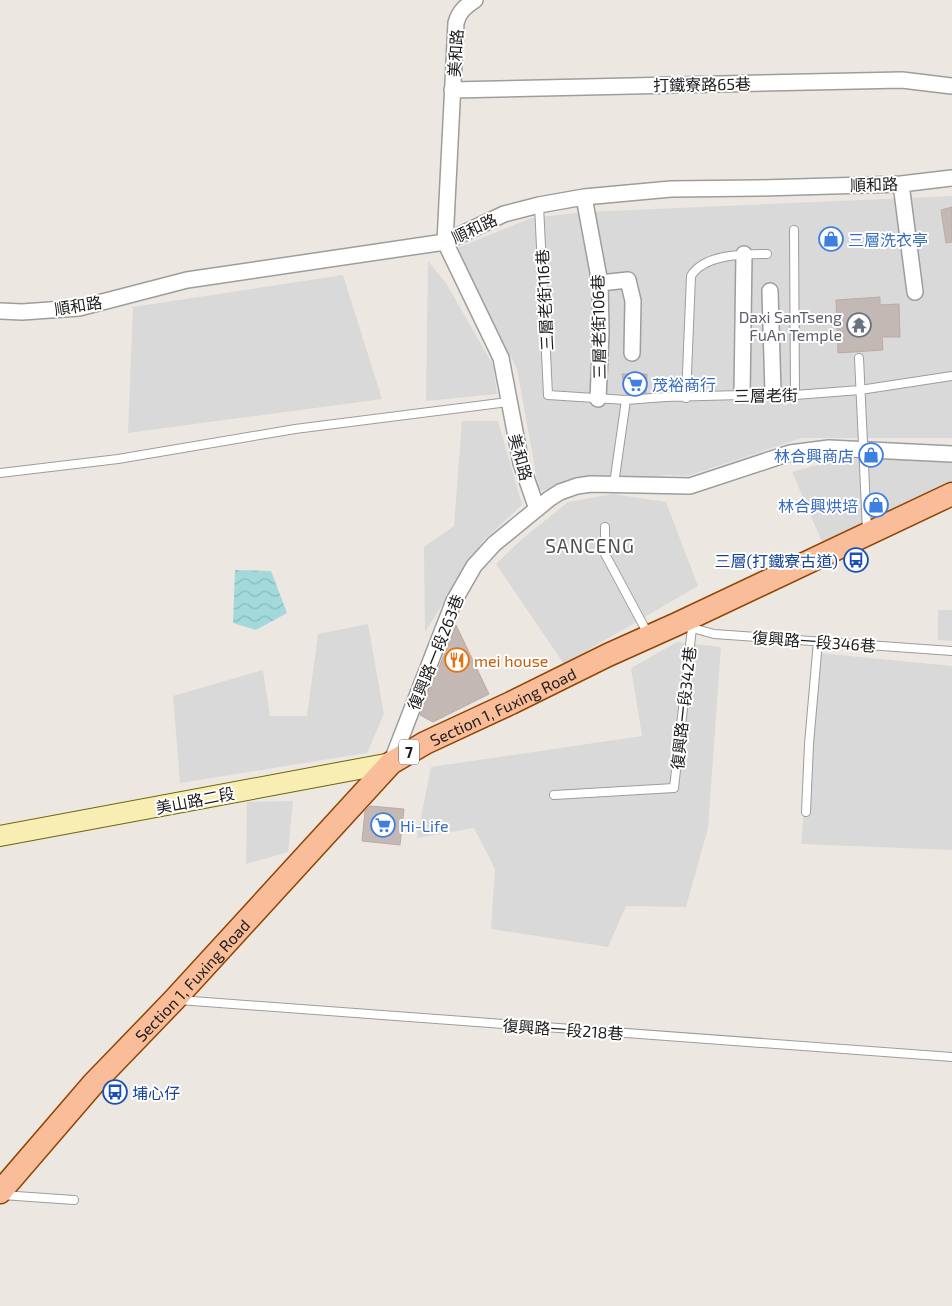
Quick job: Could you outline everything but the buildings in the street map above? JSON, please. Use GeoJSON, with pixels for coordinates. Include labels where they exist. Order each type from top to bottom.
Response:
{"type":"FeatureCollection","features":[{"type":"Feature","properties":{"kind":"main road","name":"Section 1, Fuxing Road"},"geometry":{"type":"LineString","coordinates":[[0,1193],[93,1084],[174,1000],[391,763],[425,743],[608,655],[648,636],[684,626],[952,494]]}},
{"type":"Feature","properties":{"kind":"street","name":"美和路"},"geometry":{"type":"LineString","coordinates":[[475,0],[458,15],[456,23],[445,242],[500,358],[521,463],[537,509],[560,492],[577,486],[591,484],[690,486],[790,454],[829,448],[952,454]]}},
{"type":"Feature","properties":{"kind":"street","name":"打鐵寮路65巷"},"geometry":{"type":"LineString","coordinates":[[452,90],[902,80],[952,86]]}},
{"type":"Feature","properties":{"kind":"street","name":"順和路"},"geometry":{"type":"LineString","coordinates":[[0,311],[22,312],[80,308],[187,280],[445,242],[504,214],[539,205],[584,197],[671,189],[901,184],[952,178]]}},
{"type":"Feature","properties":{"kind":"street"},"geometry":{"type":"LineString","coordinates":[[901,184],[914,292]]}},
{"type":"Feature","properties":{"kind":"street","name":"三層老街106巷"},"geometry":{"type":"LineString","coordinates":[[584,197],[600,283],[601,332],[598,399]]}},
{"type":"Feature","properties":{"kind":"street"},"geometry":{"type":"LineString","coordinates":[[742,395],[744,254]]}},
{"type":"Feature","properties":{"kind":"street"},"geometry":{"type":"LineString","coordinates":[[600,283],[628,280],[633,301],[632,353]]}},
{"type":"Feature","properties":{"kind":"street"},"geometry":{"type":"LineString","coordinates":[[770,291],[773,393]]}},
{"type":"Feature","properties":{"kind":"street","name":"復興路一段263巷"},"geometry":{"type":"LineString","coordinates":[[391,763],[454,601],[474,566],[494,544],[537,509]]}},
{"type":"Feature","properties":{"kind":"street","name":"美山路二段"},"geometry":{"type":"LineString","coordinates":[[0,836],[391,763]]}},
{"type":"Feature","properties":{"kind":"lane","name":"三層老街116巷"},"geometry":{"type":"LineString","coordinates":[[539,205],[548,395]]}},
{"type":"Feature","properties":{"kind":"lane"},"geometry":{"type":"LineString","coordinates":[[794,230],[795,395]]}},
{"type":"Feature","properties":{"kind":"lane"},"geometry":{"type":"LineString","coordinates":[[686,398],[691,276],[694,270],[708,262],[723,257],[744,254],[767,254]]}},
{"type":"Feature","properties":{"kind":"lane"},"geometry":{"type":"LineString","coordinates":[[859,358],[868,534]]}},
{"type":"Feature","properties":{"kind":"lane","name":"三層老街"},"geometry":{"type":"LineString","coordinates":[[548,395],[626,400],[773,393],[795,395],[860,390],[952,376]]}},
{"type":"Feature","properties":{"kind":"lane"},"geometry":{"type":"LineString","coordinates":[[614,484],[626,400]]}},
{"type":"Feature","properties":{"kind":"lane"},"geometry":{"type":"LineString","coordinates":[[0,473],[118,459],[295,429],[508,402]]}},
{"type":"Feature","properties":{"kind":"lane"},"geometry":{"type":"LineString","coordinates":[[606,527],[606,554],[648,636]]}},
{"type":"Feature","properties":{"kind":"lane","name":"復興路一段346巷"},"geometry":{"type":"LineString","coordinates":[[684,626],[714,634],[952,651]]}},
{"type":"Feature","properties":{"kind":"lane","name":"復興路一段342巷"},"geometry":{"type":"LineString","coordinates":[[554,795],[674,788],[684,626]]}},
{"type":"Feature","properties":{"kind":"lane"},"geometry":{"type":"LineString","coordinates":[[806,812],[809,744],[818,641]]}},
{"type":"Feature","properties":{"kind":"lane","name":"復興路一段218巷"},"geometry":{"type":"LineString","coordinates":[[174,1000],[952,1057]]}},
{"type":"Feature","properties":{"kind":"lane"},"geometry":{"type":"LineString","coordinates":[[0,1193],[74,1200]]}},
{"type":"Feature","properties":{"kind":"shaded area"},"geometry":{"type":"Polygon","coordinates":[[[952,196],[952,438],[802,438],[688,476],[666,475],[539,491],[517,369],[455,249],[531,218],[586,212],[952,196]]]}},
{"type":"Feature","properties":{"kind":"shaded area"},"geometry":{"type":"Polygon","coordinates":[[[428,261],[446,283],[493,365],[497,394],[426,401],[428,261]]]}},
{"type":"Feature","properties":{"kind":"shaded area"},"geometry":{"type":"Polygon","coordinates":[[[343,275],[382,399],[128,433],[133,307],[343,275]]]}},
{"type":"Feature","properties":{"kind":"shaded area"},"geometry":{"type":"Polygon","coordinates":[[[462,421],[498,421],[522,505],[483,541],[425,632],[424,547],[454,526],[462,421]]]}},
{"type":"Feature","properties":{"kind":"shaded area"},"geometry":{"type":"Polygon","coordinates":[[[901,458],[952,461],[952,482],[822,542],[792,472],[836,460],[901,458]]]}},
{"type":"Feature","properties":{"kind":"shaded area"},"geometry":{"type":"Polygon","coordinates":[[[613,494],[666,502],[698,586],[564,664],[496,564],[522,539],[568,502],[613,494]]]}},
{"type":"Feature","properties":{"kind":"shaded area"},"geometry":{"type":"Polygon","coordinates":[[[938,610],[952,610],[952,641],[938,640],[938,610]]]}},
{"type":"Feature","properties":{"kind":"shaded area"},"geometry":{"type":"Polygon","coordinates":[[[368,624],[384,714],[367,753],[180,783],[173,696],[263,670],[270,716],[307,716],[318,634],[368,624]]]}},
{"type":"Feature","properties":{"kind":"shaded area"},"geometry":{"type":"Polygon","coordinates":[[[677,642],[721,647],[708,828],[686,907],[626,906],[608,947],[491,929],[495,869],[474,828],[417,838],[431,767],[642,736],[631,668],[677,642]]]}},
{"type":"Feature","properties":{"kind":"shaded area"},"geometry":{"type":"Polygon","coordinates":[[[818,653],[952,666],[952,850],[801,844],[818,653]]]}},
{"type":"Feature","properties":{"kind":"shaded area"},"geometry":{"type":"Polygon","coordinates":[[[293,801],[288,852],[246,864],[247,802],[293,801]]]}},
{"type":"Feature","properties":{"kind":"water"},"geometry":{"type":"Polygon","coordinates":[[[235,570],[271,571],[287,613],[256,630],[233,623],[235,570]]]}},
{"type":"Feature","properties":{"kind":"place","name":"三層洗衣亭"},"geometry":{"type":"Point","coordinates":[831,239]}},
{"type":"Feature","properties":{"kind":"place","name":"Daxi SanTseng FuAn Temple"},"geometry":{"type":"Point","coordinates":[859,325]}},
{"type":"Feature","properties":{"kind":"place","name":"茂裕商行"},"geometry":{"type":"Point","coordinates":[635,384]}},
{"type":"Feature","properties":{"kind":"place","name":"林合興商店"},"geometry":{"type":"Point","coordinates":[871,455]}},
{"type":"Feature","properties":{"kind":"place","name":"林合興烘培"},"geometry":{"type":"Point","coordinates":[876,505]}},
{"type":"Feature","properties":{"kind":"place","name":"三層(打鐵寮古道)"},"geometry":{"type":"Point","coordinates":[856,560]}},
{"type":"Feature","properties":{"kind":"place","name":"mei house"},"geometry":{"type":"Point","coordinates":[457,660]}},
{"type":"Feature","properties":{"kind":"place","name":"Hi-Life"},"geometry":{"type":"Point","coordinates":[383,825]}},
{"type":"Feature","properties":{"kind":"place","name":"埔心仔"},"geometry":{"type":"Point","coordinates":[115,1092]}},
{"type":"Feature","properties":{"kind":"district","name":"SANCENG"},"geometry":{"type":"Point","coordinates":[590,545]}}]}
